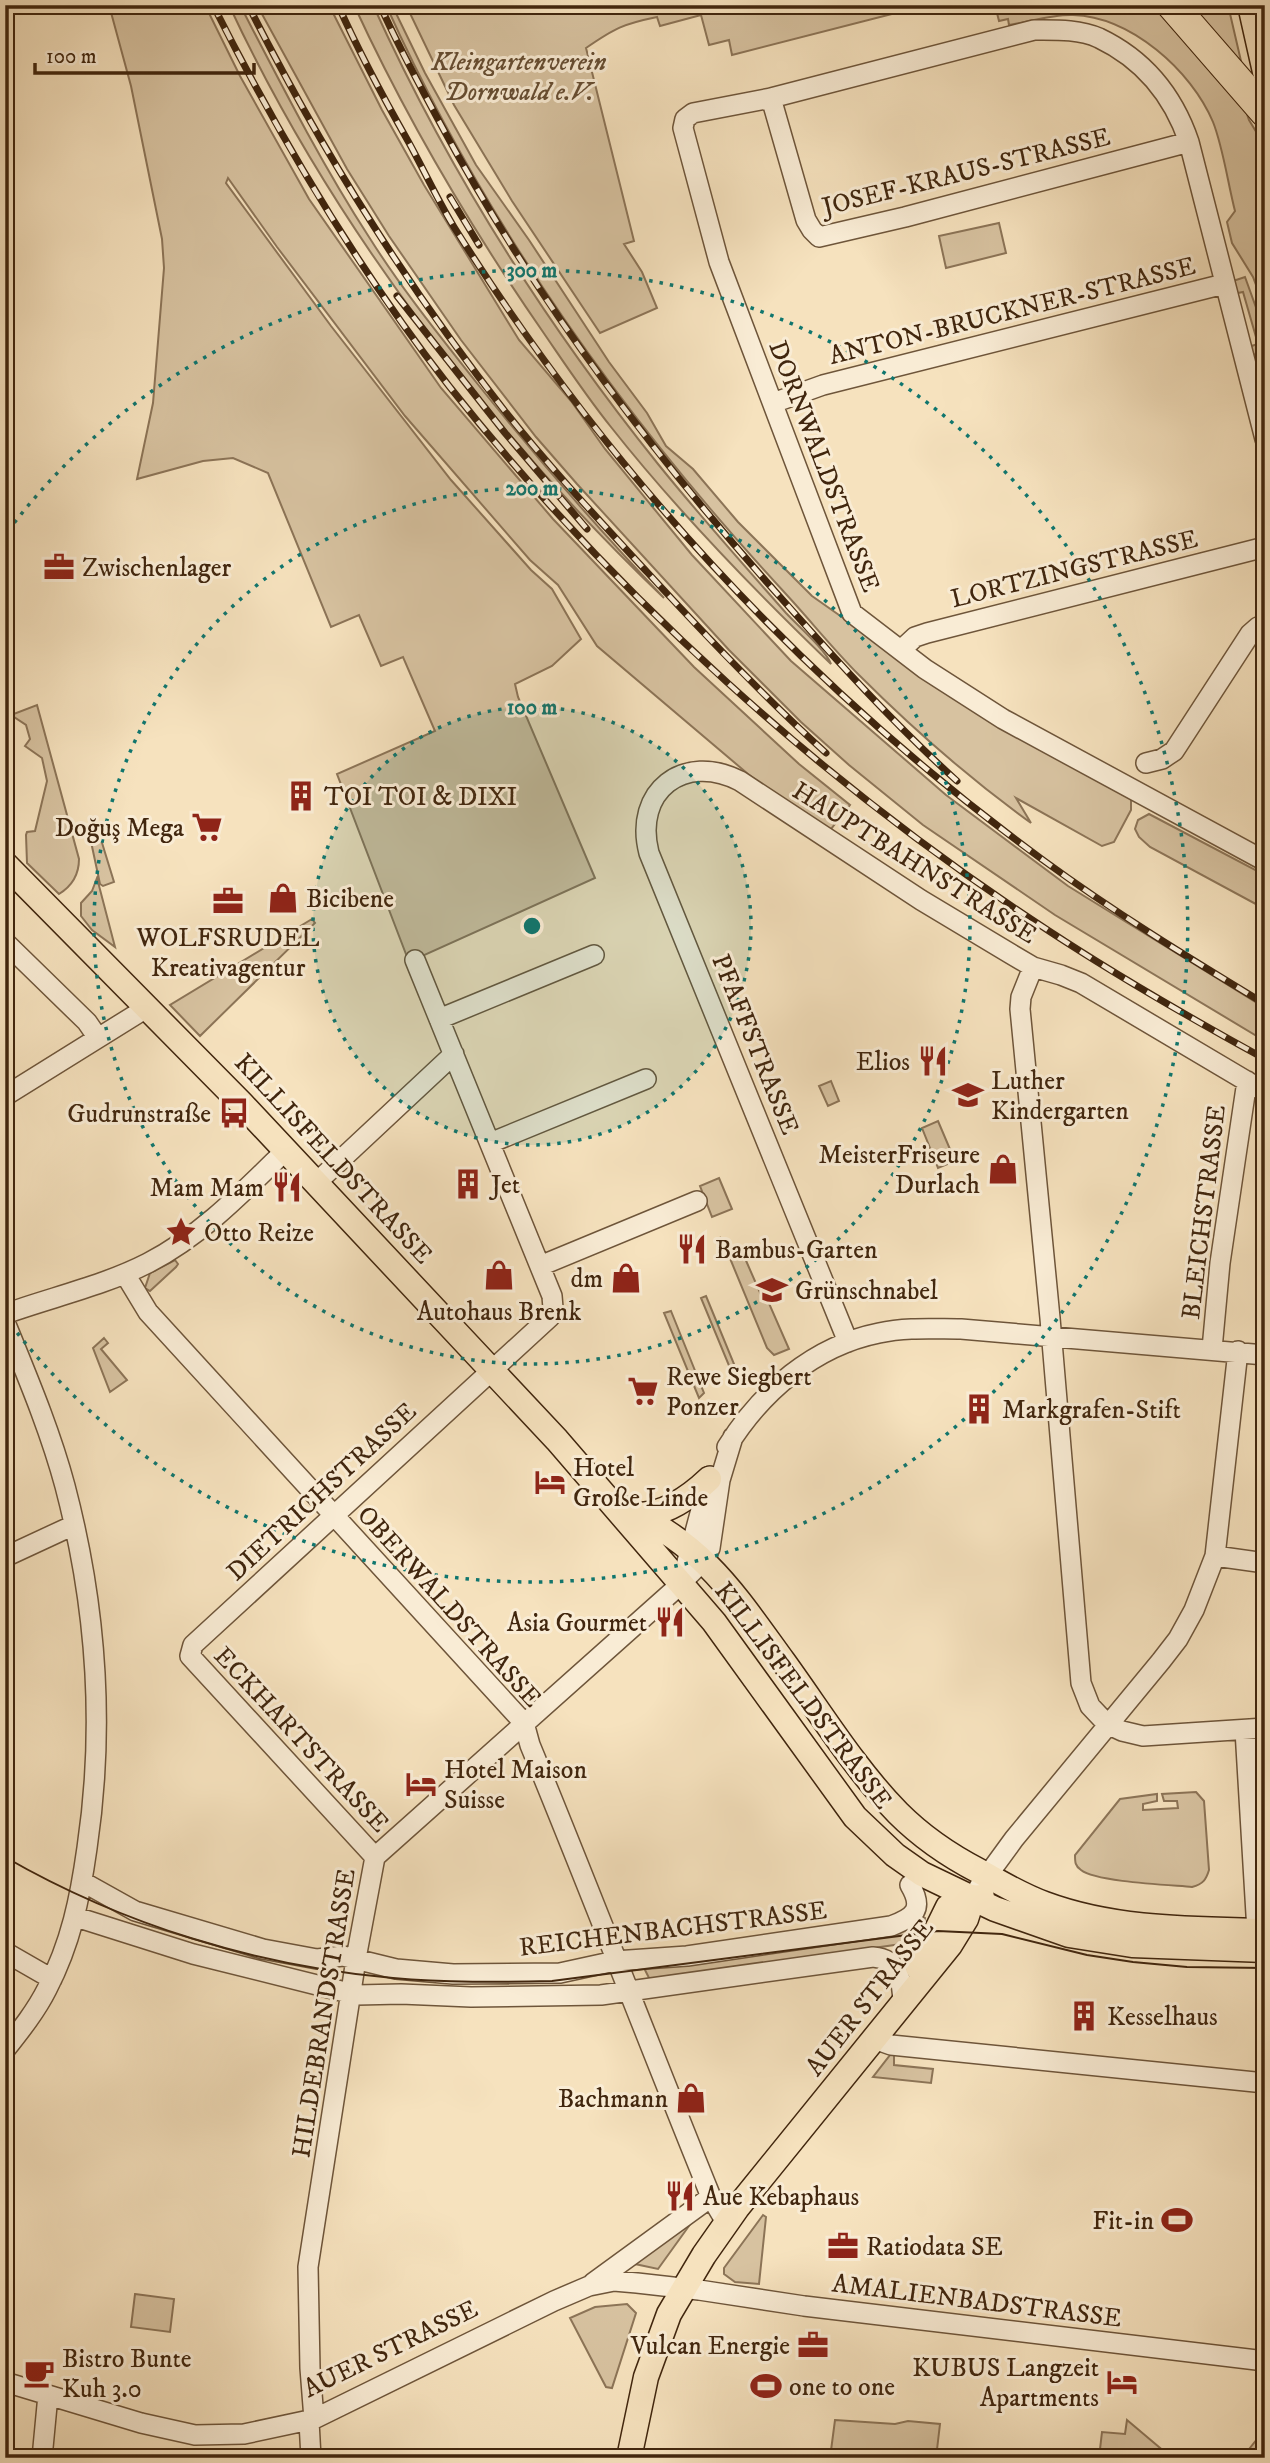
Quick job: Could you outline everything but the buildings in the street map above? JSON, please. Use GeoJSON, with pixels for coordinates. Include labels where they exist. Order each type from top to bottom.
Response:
{"type":"FeatureCollection","features":[{"type":"Feature","properties":{"kind":"highway"},"geometry":{"type":"LineString","coordinates":[[1171,5],[1265,112]]}},
{"type":"Feature","properties":{"kind":"main road"},"geometry":{"type":"LineString","coordinates":[[1250,5],[1265,72]]}},
{"type":"Feature","properties":{"kind":"main road","name":"KILLISFELDSTRASSE"},"geometry":{"type":"LineString","coordinates":[[5,864],[148,1007],[493,1369],[714,1622],[855,1817],[908,1865],[936,1881],[1022,1920],[1090,1940],[1126,1931]]}},
{"type":"Feature","properties":{"kind":"main road"},"geometry":{"type":"LineString","coordinates":[[639,1515],[654,1514],[682,1501],[709,1479]]}},
{"type":"Feature","properties":{"kind":"main road","name":"KILLISFELDSTRASSE"},"geometry":{"type":"LineString","coordinates":[[610,1501],[639,1515],[697,1554],[729,1586],[882,1796],[917,1831],[986,1875],[1046,1905],[1126,1931]]}},
{"type":"Feature","properties":{"kind":"main road"},"geometry":{"type":"LineString","coordinates":[[855,1817],[879,1859],[910,1885],[937,1900],[945,1911]]}},
{"type":"Feature","properties":{"kind":"main road"},"geometry":{"type":"LineString","coordinates":[[902,2003],[945,1911],[962,1899],[973,1897]]}},
{"type":"Feature","properties":{"kind":"main road","name":"AUER STRASSE"},"geometry":{"type":"LineString","coordinates":[[684,2288],[726,2222],[950,1945],[966,1919],[973,1897]]}},
{"type":"Feature","properties":{"kind":"main road"},"geometry":{"type":"LineString","coordinates":[[1126,1931],[1262,1937]]}},
{"type":"Feature","properties":{"kind":"main road"},"geometry":{"type":"LineString","coordinates":[[629,2458],[646,2377],[669,2314],[684,2288]]}},
{"type":"Feature","properties":{"kind":"street"},"geometry":{"type":"LineString","coordinates":[[771,97],[1034,30],[1075,32],[1098,38],[1134,60],[1167,93],[1179,114],[1189,142],[1224,284],[1261,411],[1265,439]]}},
{"type":"Feature","properties":{"kind":"street","name":"DORNWALDSTRASSE"},"geometry":{"type":"LineString","coordinates":[[771,97],[693,113],[685,119],[683,128],[719,262],[852,613],[925,669],[1003,719],[1263,856]]}},
{"type":"Feature","properties":{"kind":"street","name":"JOSEF-KRAUS-STRASSE"},"geometry":{"type":"LineString","coordinates":[[771,97],[807,220],[819,237],[1189,142]]}},
{"type":"Feature","properties":{"kind":"street","name":"ANTON-BRUCKNER-STRASSE"},"geometry":{"type":"LineString","coordinates":[[773,403],[823,385],[1224,284]]}},
{"type":"Feature","properties":{"kind":"street","name":"LORTZINGSTRASSE"},"geometry":{"type":"LineString","coordinates":[[901,649],[908,642],[927,633],[1265,547]]}},
{"type":"Feature","properties":{"kind":"street"},"geometry":{"type":"LineString","coordinates":[[1146,763],[1162,759],[1174,751],[1250,634],[1265,625]]}},
{"type":"Feature","properties":{"kind":"street","name":"HAUPTBAHNSTRASSE"},"geometry":{"type":"LineString","coordinates":[[681,775],[711,770],[740,781],[921,900],[1033,967],[1081,983],[1265,1092]]}},
{"type":"Feature","properties":{"kind":"street","name":"PFAFFSTRASSE"},"geometry":{"type":"LineString","coordinates":[[681,775],[657,793],[650,804],[645,821],[649,853],[848,1342]]}},
{"type":"Feature","properties":{"kind":"street"},"geometry":{"type":"LineString","coordinates":[[5,942],[88,1022],[98,1038]]}},
{"type":"Feature","properties":{"kind":"street"},"geometry":{"type":"LineString","coordinates":[[439,1019],[594,955]]}},
{"type":"Feature","properties":{"kind":"street","name":"DIETRICHSTRASSE"},"geometry":{"type":"LineString","coordinates":[[190,1656],[194,1645],[550,1317],[553,1308],[552,1296],[415,960]]}},
{"type":"Feature","properties":{"kind":"street"},"geometry":{"type":"LineString","coordinates":[[1033,967],[1021,997],[1020,1009],[1081,1683],[1090,1706],[1107,1724],[1122,1731],[1143,1736],[1255,1729],[1262,1937]]}},
{"type":"Feature","properties":{"kind":"street"},"geometry":{"type":"LineString","coordinates":[[5,1096],[148,1007]]}},
{"type":"Feature","properties":{"kind":"street"},"geometry":{"type":"LineString","coordinates":[[316,1183],[453,1054]]}},
{"type":"Feature","properties":{"kind":"street"},"geometry":{"type":"LineString","coordinates":[[490,1143],[646,1079]]}},
{"type":"Feature","properties":{"kind":"street","name":"BLEICHSTRASSE"},"geometry":{"type":"LineString","coordinates":[[1212,1349],[1220,1264],[1247,1081]]}},
{"type":"Feature","properties":{"kind":"street"},"geometry":{"type":"LineString","coordinates":[[5,1314],[125,1273],[173,1249],[198,1231],[286,1150]]}},
{"type":"Feature","properties":{"kind":"street"},"geometry":{"type":"LineString","coordinates":[[540,1266],[696,1201]]}},
{"type":"Feature","properties":{"kind":"street","name":"OBERWALDSTRASSE"},"geometry":{"type":"LineString","coordinates":[[125,1273],[148,1312],[524,1723],[530,1745],[607,1933],[615,1961],[711,2197],[726,2222]]}},
{"type":"Feature","properties":{"kind":"street"},"geometry":{"type":"LineString","coordinates":[[5,1322],[40,1408],[64,1483],[74,1525],[87,1590],[94,1664],[96,1731],[95,1782],[76,1917],[52,1979],[37,2007],[5,2050]]}},
{"type":"Feature","properties":{"kind":"street"},"geometry":{"type":"LineString","coordinates":[[681,1583],[697,1554],[709,1479],[733,1437],[758,1404],[780,1382],[848,1342],[878,1333],[915,1328],[961,1329],[1265,1354]]}},
{"type":"Feature","properties":{"kind":"street"},"geometry":{"type":"LineString","coordinates":[[1107,1724],[1178,1639],[1194,1610],[1215,1556],[1238,1351]]}},
{"type":"Feature","properties":{"kind":"street"},"geometry":{"type":"LineString","coordinates":[[697,1554],[710,1548],[720,1480],[733,1437]]}},
{"type":"Feature","properties":{"kind":"street"},"geometry":{"type":"LineString","coordinates":[[5,1557],[74,1525]]}},
{"type":"Feature","properties":{"kind":"street"},"geometry":{"type":"LineString","coordinates":[[1215,1556],[1265,1563]]}},
{"type":"Feature","properties":{"kind":"street","name":"HILDEBRANDSTRASSE"},"geometry":{"type":"LineString","coordinates":[[310,2458],[312,2420],[308,2267],[356,1958],[375,1857],[681,1583]]}},
{"type":"Feature","properties":{"kind":"street","name":"ECKHARTSTRASSE"},"geometry":{"type":"LineString","coordinates":[[190,1656],[375,1857]]}},
{"type":"Feature","properties":{"kind":"street","name":"AUER STRASSE"},"geometry":{"type":"LineString","coordinates":[[973,1897],[986,1875],[1107,1724]]}},
{"type":"Feature","properties":{"kind":"street","name":"REICHENBACHSTRASSE"},"geometry":{"type":"LineString","coordinates":[[83,1882],[135,1911],[198,1931],[303,1957],[356,1958],[418,1972],[504,1975],[560,1973],[615,1961],[687,1956],[891,1926],[912,1916],[915,1911],[916,1896],[910,1885]]}},
{"type":"Feature","properties":{"kind":"street","name":"REICHENBACHSTRASSE"},"geometry":{"type":"LineString","coordinates":[[76,1917],[193,1954],[351,1994],[471,1997],[628,1993],[873,1957],[890,1962],[900,1975],[902,2003]]}},
{"type":"Feature","properties":{"kind":"street"},"geometry":{"type":"LineString","coordinates":[[5,1952],[52,1979]]}},
{"type":"Feature","properties":{"kind":"street"},"geometry":{"type":"LineString","coordinates":[[874,2039],[891,2045],[1265,2083]]}},
{"type":"Feature","properties":{"kind":"street","name":"AUER STRASSE"},"geometry":{"type":"LineString","coordinates":[[5,2382],[141,2423],[195,2435],[244,2434],[312,2420],[589,2286],[711,2197]]}},
{"type":"Feature","properties":{"kind":"street","name":"AUER STRASSE"},"geometry":{"type":"LineString","coordinates":[[589,2286],[614,2281],[684,2288]]}},
{"type":"Feature","properties":{"kind":"street","name":"AMALIENBADSTRASSE"},"geometry":{"type":"LineString","coordinates":[[684,2288],[804,2306],[1265,2361]]}},
{"type":"Feature","properties":{"kind":"street"},"geometry":{"type":"LineString","coordinates":[[41,2458],[48,2395]]}},
{"type":"Feature","properties":{"kind":"green space"},"geometry":{"type":"Polygon","coordinates":[[[109,5],[205,5],[240,76],[309,199],[441,388],[553,519],[694,667],[799,764],[850,805],[827,834],[748,774],[597,646],[558,585],[530,560],[405,416],[228,178],[226,183],[331,326],[451,480],[531,570],[552,589],[581,639],[552,666],[515,684],[518,697],[595,878],[409,962],[337,774],[435,731],[403,657],[381,666],[359,615],[331,627],[268,473],[233,458],[203,461],[137,479],[153,403],[164,268],[162,239],[131,86],[109,5]]]}},
{"type":"Feature","properties":{"kind":"green space"},"geometry":{"type":"Polygon","coordinates":[[[229,5],[240,5],[334,181],[407,293],[544,465],[664,598],[537,466],[477,395],[420,321],[365,244],[315,166],[229,5]]]}},
{"type":"Feature","properties":{"kind":"green space"},"geometry":{"type":"Polygon","coordinates":[[[257,5],[329,5],[382,110],[424,185],[519,340],[571,401],[605,449],[692,555],[791,661],[946,795],[1068,886],[1265,1008],[1265,1041],[1055,915],[923,825],[801,722],[729,650],[536,437],[461,340],[389,236],[347,169],[257,5]]]}},
{"type":"Feature","properties":{"kind":"green space"},"geometry":{"type":"Polygon","coordinates":[[[354,5],[373,5],[466,186],[501,244],[576,356],[674,483],[831,664],[689,520],[636,459],[584,392],[516,293],[441,173],[354,5]]]}},
{"type":"Feature","properties":{"kind":"green space"},"geometry":{"type":"Polygon","coordinates":[[[386,5],[392,5],[425,73],[476,165],[609,362],[647,413],[666,446],[693,469],[738,522],[812,596],[997,726],[1131,799],[1131,810],[1114,842],[1102,846],[1016,798],[1031,823],[964,771],[859,675],[725,526],[613,388],[513,241],[425,86],[386,5]]]}},
{"type":"Feature","properties":{"kind":"green space","name":"Kleingartenverein Dornwald e.V."},"geometry":{"type":"Polygon","coordinates":[[[406,5],[927,5],[732,55],[729,40],[709,45],[701,15],[660,26],[657,17],[636,22],[612,31],[586,48],[634,241],[624,244],[642,272],[657,308],[600,333],[512,201],[454,105],[406,5]]]}},
{"type":"Feature","properties":{"kind":"green space"},"geometry":{"type":"Polygon","coordinates":[[[995,5],[1157,5],[1244,105],[1249,120],[1263,143],[1265,309],[1253,277],[1232,243],[1227,222],[1235,211],[1217,132],[1190,84],[1156,50],[1116,25],[1095,18],[1065,15],[1009,25],[1008,19],[999,21],[995,5]]]}},
{"type":"Feature","properties":{"kind":"green space"},"geometry":{"type":"Polygon","coordinates":[[[1182,5],[1228,5],[1244,74],[1182,5]]]}},
{"type":"Feature","properties":{"kind":"green space"},"geometry":{"type":"Polygon","coordinates":[[[999,223],[1006,253],[946,268],[939,236],[999,223]]]}},
{"type":"Feature","properties":{"kind":"green space"},"geometry":{"type":"Polygon","coordinates":[[[1245,277],[1258,313],[1265,360],[1263,364],[1259,353],[1250,356],[1248,347],[1258,344],[1243,292],[1233,294],[1233,281],[1245,277]]]}},
{"type":"Feature","properties":{"kind":"green space"},"geometry":{"type":"Polygon","coordinates":[[[37,705],[79,859],[74,880],[59,894],[27,863],[26,835],[27,832],[35,831],[47,781],[42,758],[25,746],[30,739],[26,725],[11,715],[37,705]]]}},
{"type":"Feature","properties":{"kind":"green space"},"geometry":{"type":"Polygon","coordinates":[[[1149,814],[1265,875],[1265,909],[1150,847],[1135,829],[1138,820],[1149,814]]]}},
{"type":"Feature","properties":{"kind":"green space"},"geometry":{"type":"Polygon","coordinates":[[[107,827],[111,829],[99,833],[114,882],[103,886],[100,884],[90,837],[96,831],[107,827]]]}},
{"type":"Feature","properties":{"kind":"green space"},"geometry":{"type":"Polygon","coordinates":[[[97,878],[115,947],[92,930],[81,916],[81,903],[92,891],[97,878]]]}},
{"type":"Feature","properties":{"kind":"green space"},"geometry":{"type":"Polygon","coordinates":[[[312,919],[315,923],[200,1036],[170,1005],[312,919]]]}},
{"type":"Feature","properties":{"kind":"green space"},"geometry":{"type":"Polygon","coordinates":[[[831,1081],[839,1101],[828,1106],[819,1086],[831,1081]]]}},
{"type":"Feature","properties":{"kind":"green space"},"geometry":{"type":"Polygon","coordinates":[[[938,1121],[955,1161],[938,1168],[922,1128],[938,1121]]]}},
{"type":"Feature","properties":{"kind":"green space"},"geometry":{"type":"Polygon","coordinates":[[[719,1178],[732,1209],[712,1217],[700,1186],[719,1178]]]}},
{"type":"Feature","properties":{"kind":"green space"},"geometry":{"type":"Polygon","coordinates":[[[722,1239],[744,1256],[789,1349],[774,1355],[767,1348],[722,1239]]]}},
{"type":"Feature","properties":{"kind":"green space"},"geometry":{"type":"Polygon","coordinates":[[[175,1260],[178,1264],[176,1267],[150,1291],[145,1288],[150,1273],[175,1260]]]}},
{"type":"Feature","properties":{"kind":"green space"},"geometry":{"type":"Polygon","coordinates":[[[706,1296],[734,1364],[730,1368],[701,1298],[706,1296]]]}},
{"type":"Feature","properties":{"kind":"green space"},"geometry":{"type":"Polygon","coordinates":[[[671,1311],[704,1393],[699,1398],[664,1313],[671,1311]]]}},
{"type":"Feature","properties":{"kind":"green space"},"geometry":{"type":"Polygon","coordinates":[[[104,1338],[108,1343],[101,1349],[127,1380],[110,1392],[93,1348],[104,1338]]]}},
{"type":"Feature","properties":{"kind":"green space"},"geometry":{"type":"Polygon","coordinates":[[[1196,1792],[1204,1801],[1209,1870],[1201,1883],[1192,1887],[1117,1880],[1089,1874],[1076,1865],[1075,1855],[1120,1799],[1157,1794],[1157,1801],[1143,1804],[1143,1810],[1178,1808],[1177,1801],[1164,1801],[1162,1794],[1196,1792]]]}},
{"type":"Feature","properties":{"kind":"green space"},"geometry":{"type":"Polygon","coordinates":[[[921,1916],[925,1918],[923,1928],[915,1942],[650,1980],[644,1968],[921,1916]]]}},
{"type":"Feature","properties":{"kind":"green space"},"geometry":{"type":"Polygon","coordinates":[[[894,2050],[894,2065],[933,2069],[931,2083],[873,2077],[894,2050]]]}},
{"type":"Feature","properties":{"kind":"green space"},"geometry":{"type":"Polygon","coordinates":[[[763,2215],[766,2217],[759,2284],[735,2282],[724,2274],[724,2268],[763,2215]]]}},
{"type":"Feature","properties":{"kind":"green space"},"geometry":{"type":"Polygon","coordinates":[[[694,2219],[658,2269],[635,2264],[632,2260],[694,2219]]]}},
{"type":"Feature","properties":{"kind":"green space"},"geometry":{"type":"Polygon","coordinates":[[[135,2294],[174,2299],[170,2332],[131,2327],[135,2294]]]}},
{"type":"Feature","properties":{"kind":"green space"},"geometry":{"type":"Polygon","coordinates":[[[627,2304],[636,2313],[612,2388],[606,2387],[570,2318],[595,2307],[627,2304]]]}},
{"type":"Feature","properties":{"kind":"green space"},"geometry":{"type":"Polygon","coordinates":[[[835,2420],[940,2424],[936,2458],[830,2458],[835,2420]]]}},
{"type":"Feature","properties":{"kind":"green space"},"geometry":{"type":"Polygon","coordinates":[[[1127,2420],[1172,2458],[1099,2458],[1102,2432],[1125,2434],[1127,2420]]]}},
{"type":"Feature","properties":{"kind":"green space"},"geometry":{"type":"Polygon","coordinates":[[[1265,2429],[1265,2458],[1242,2458],[1265,2429]]]}},
{"type":"Feature","properties":{"kind":"tram line"},"geometry":{"type":"LineString","coordinates":[[5,1857],[96,1903],[192,1938],[292,1964],[393,1978],[492,1982],[552,1981],[938,1931],[1002,1934],[1087,1955],[1133,1962],[1187,1967],[1265,1968]]}},
{"type":"Feature","properties":{"kind":"railway"},"geometry":{"type":"LineString","coordinates":[[213,5],[293,153],[352,249],[415,341],[514,464],[582,540],[653,612],[804,750],[965,874],[1102,965],[1265,1059]]}},
{"type":"Feature","properties":{"kind":"railway"},"geometry":{"type":"LineString","coordinates":[[248,5],[305,112],[368,216],[435,317],[508,415],[576,495],[691,619],[826,753]]}},
{"type":"Feature","properties":{"kind":"railway"},"geometry":{"type":"LineString","coordinates":[[338,5],[454,227],[514,318],[579,406],[647,491],[719,572],[794,649],[873,723],[956,793],[1097,898],[1265,1004]]}},
{"type":"Feature","properties":{"kind":"railway"},"geometry":{"type":"LineString","coordinates":[[380,5],[476,187],[514,250],[596,371],[686,487],[781,598],[889,715],[957,781]]}},
{"type":"Feature","properties":{"kind":"railway"},"geometry":{"type":"LineString","coordinates":[[450,197],[479,245]]}},
{"type":"Feature","properties":{"kind":"railway"},"geometry":{"type":"LineString","coordinates":[[397,296],[505,433],[587,529]]}},
{"type":"Feature","properties":{"kind":"place","name":"Zwischenlager"},"geometry":{"type":"Point","coordinates":[59,567]}},
{"type":"Feature","properties":{"kind":"place","name":"TOI TOI & DIXI"},"geometry":{"type":"Point","coordinates":[301,796]}},
{"type":"Feature","properties":{"kind":"place","name":"Doğuş Mega"},"geometry":{"type":"Point","coordinates":[207,827]}},
{"type":"Feature","properties":{"kind":"place","name":"Bicibene"},"geometry":{"type":"Point","coordinates":[283,898]}},
{"type":"Feature","properties":{"kind":"place","name":"WOLFSRUDEL Kreativagentur"},"geometry":{"type":"Point","coordinates":[228,901]}},
{"type":"Feature","properties":{"kind":"place","name":"Elios"},"geometry":{"type":"Point","coordinates":[933,1061]}},
{"type":"Feature","properties":{"kind":"place","name":"Luther Kindergarten"},"geometry":{"type":"Point","coordinates":[968,1095]}},
{"type":"Feature","properties":{"kind":"place","name":"Gudrunstraße"},"geometry":{"type":"Point","coordinates":[234,1113]}},
{"type":"Feature","properties":{"kind":"place","name":"MeisterFriseure Durlach"},"geometry":{"type":"Point","coordinates":[1003,1169]}},
{"type":"Feature","properties":{"kind":"place","name":"Jet"},"geometry":{"type":"Point","coordinates":[468,1184]}},
{"type":"Feature","properties":{"kind":"place","name":"Mam Mam"},"geometry":{"type":"Point","coordinates":[287,1187]}},
{"type":"Feature","properties":{"kind":"place","name":"Otto Reize"},"geometry":{"type":"Point","coordinates":[181,1232]}},
{"type":"Feature","properties":{"kind":"place","name":"Bambus-Garten"},"geometry":{"type":"Point","coordinates":[692,1249]}},
{"type":"Feature","properties":{"kind":"place","name":"Autohaus Brenk"},"geometry":{"type":"Point","coordinates":[499,1275]}},
{"type":"Feature","properties":{"kind":"place","name":"dm"},"geometry":{"type":"Point","coordinates":[626,1278]}},
{"type":"Feature","properties":{"kind":"place","name":"Grünschnabel"},"geometry":{"type":"Point","coordinates":[772,1290]}},
{"type":"Feature","properties":{"kind":"place","name":"Rewe Siegbert Ponzer"},"geometry":{"type":"Point","coordinates":[643,1391]}},
{"type":"Feature","properties":{"kind":"place","name":"Markgrafen-Stift"},"geometry":{"type":"Point","coordinates":[979,1409]}},
{"type":"Feature","properties":{"kind":"place","name":"Hotel Große Linde"},"geometry":{"type":"Point","coordinates":[550,1482]}},
{"type":"Feature","properties":{"kind":"place","name":"Asia Gourmet"},"geometry":{"type":"Point","coordinates":[670,1622]}},
{"type":"Feature","properties":{"kind":"place","name":"Hotel Maison Suisse"},"geometry":{"type":"Point","coordinates":[421,1784]}},
{"type":"Feature","properties":{"kind":"place","name":"Kesselhaus"},"geometry":{"type":"Point","coordinates":[1084,2016]}},
{"type":"Feature","properties":{"kind":"place","name":"Bachmann"},"geometry":{"type":"Point","coordinates":[691,2098]}},
{"type":"Feature","properties":{"kind":"place","name":"Aue Kebaphaus"},"geometry":{"type":"Point","coordinates":[680,2196]}},
{"type":"Feature","properties":{"kind":"place","name":"Fit-in"},"geometry":{"type":"Point","coordinates":[1177,2220]}},
{"type":"Feature","properties":{"kind":"place","name":"Ratiodata SE"},"geometry":{"type":"Point","coordinates":[843,2246]}},
{"type":"Feature","properties":{"kind":"place","name":"Vulcan Energie"},"geometry":{"type":"Point","coordinates":[813,2345]}},
{"type":"Feature","properties":{"kind":"place","name":"Bistro Bunte Kuh 3.0"},"geometry":{"type":"Point","coordinates":[39,2373]}},
{"type":"Feature","properties":{"kind":"place","name":"KUBUS Langzeit Apartments"},"geometry":{"type":"Point","coordinates":[1122,2382]}},
{"type":"Feature","properties":{"kind":"place","name":"one to one"},"geometry":{"type":"Point","coordinates":[766,2386]}}]}
